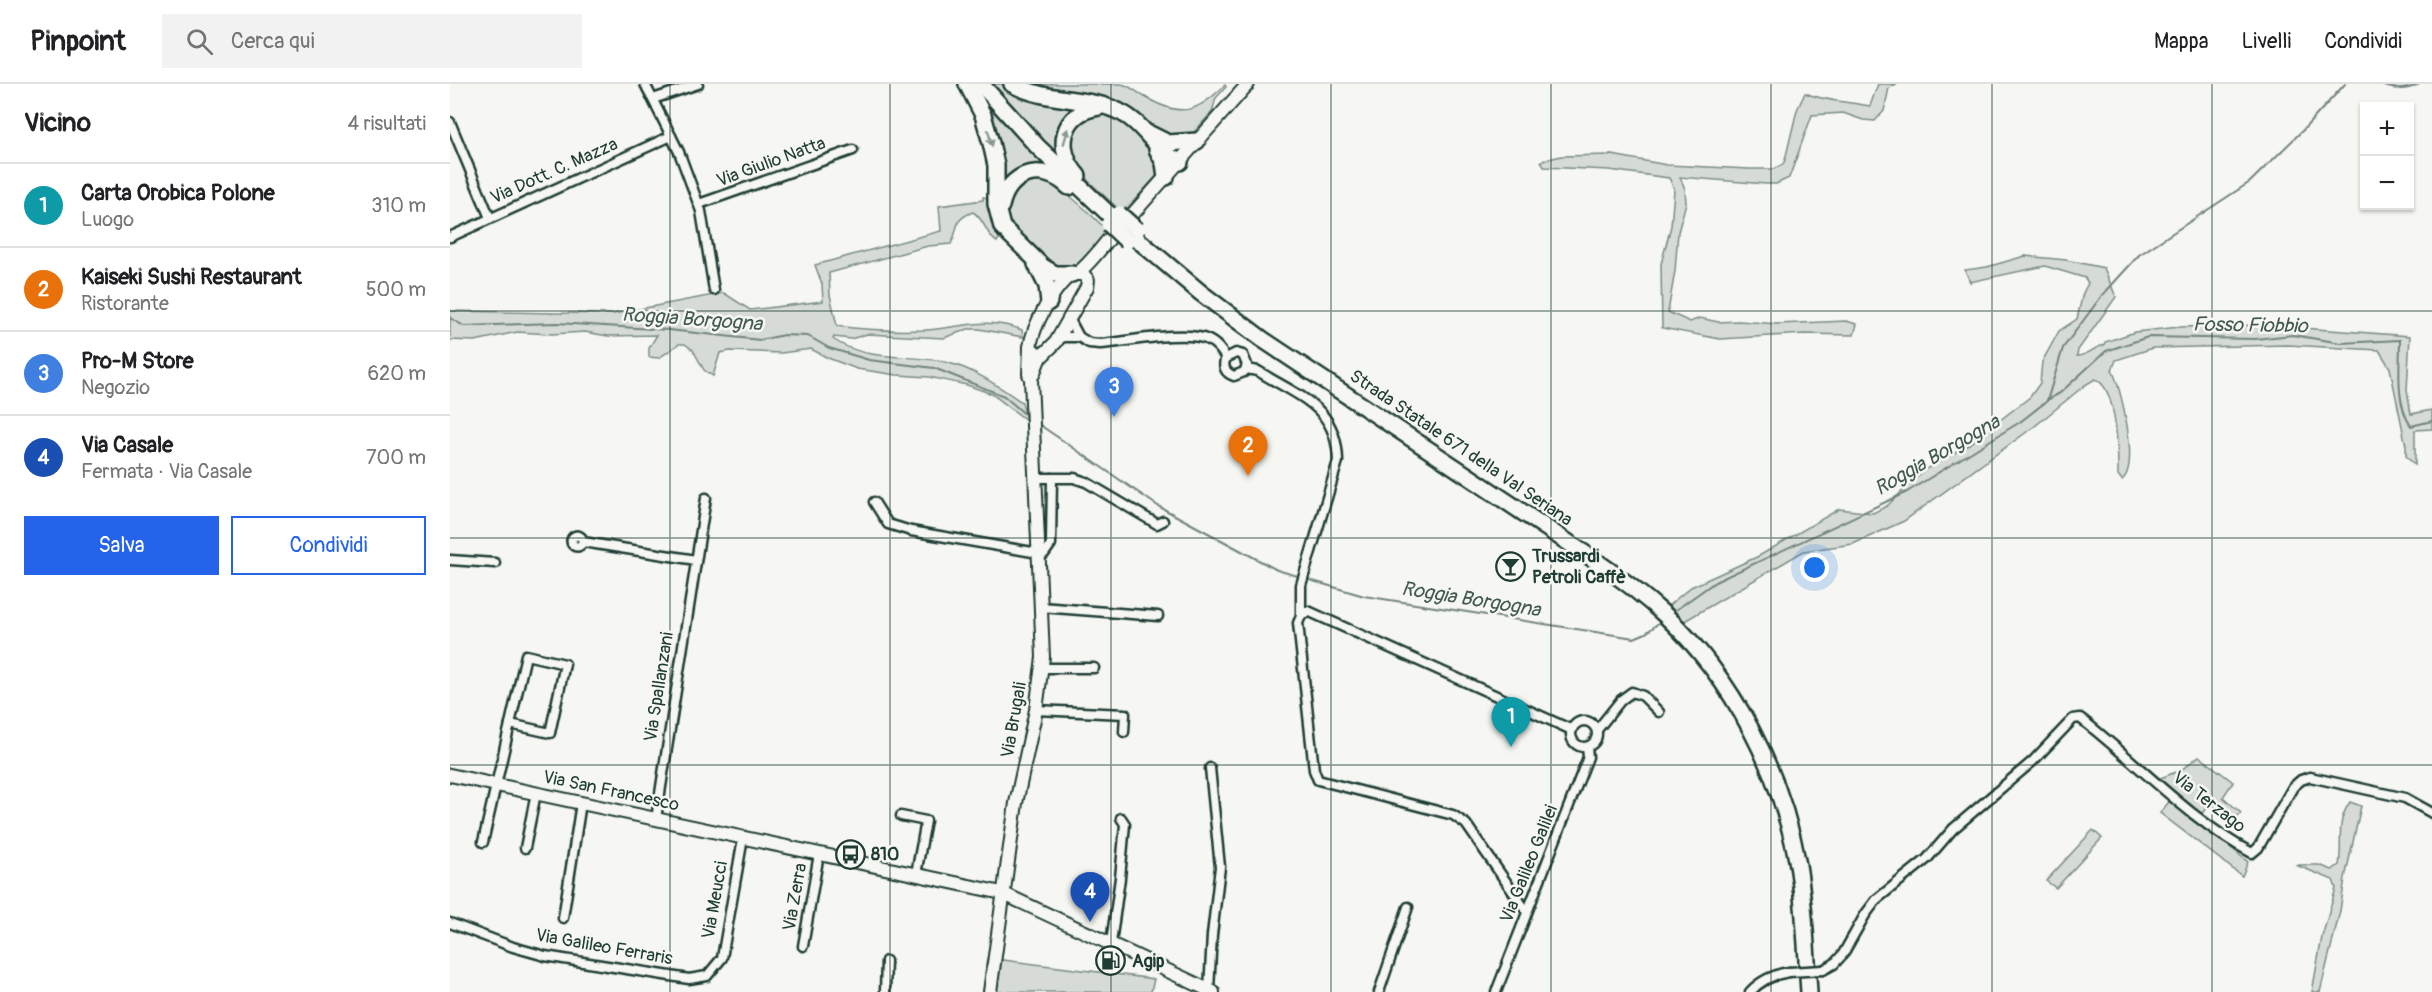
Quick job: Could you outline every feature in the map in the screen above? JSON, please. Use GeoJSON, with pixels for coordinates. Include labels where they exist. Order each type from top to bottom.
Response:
{"type":"FeatureCollection","features":[{"type":"Feature","properties":{"kind":"highway"},"geometry":{"type":"LineString","coordinates":[[967,84],[983,114],[992,143],[996,165],[996,204],[1002,227],[1032,259],[1047,286],[1049,302]]}},
{"type":"Feature","properties":{"kind":"highway","name":"Strada Statale 671 della Val Seriana"},"geometry":{"type":"LineString","coordinates":[[981,84],[1038,147],[1123,227],[1184,280],[1262,339],[1584,553],[1646,598],[1676,626],[1699,652],[1735,702],[1759,745],[1777,788],[1798,865],[1809,992]]}},
{"type":"Feature","properties":{"kind":"highway"},"geometry":{"type":"LineString","coordinates":[[1012,84],[1047,97],[1105,106],[1122,112],[1162,145],[1169,157],[1180,162]]}},
{"type":"Feature","properties":{"kind":"highway"},"geometry":{"type":"LineString","coordinates":[[1105,106],[1091,108],[1080,113],[1070,123],[1064,136],[1063,151],[1067,162],[1077,176],[1123,227]]}},
{"type":"Feature","properties":{"kind":"highway"},"geometry":{"type":"LineString","coordinates":[[1162,145],[1197,141]]}},
{"type":"Feature","properties":{"kind":"highway"},"geometry":{"type":"LineString","coordinates":[[1162,145],[1166,177]]}},
{"type":"Feature","properties":{"kind":"highway"},"geometry":{"type":"LineString","coordinates":[[999,215],[1005,191],[1014,181],[1037,172],[1061,179],[1123,227]]}},
{"type":"Feature","properties":{"kind":"highway"},"geometry":{"type":"LineString","coordinates":[[1032,259],[1054,273],[1080,275]]}},
{"type":"Feature","properties":{"kind":"street"},"geometry":{"type":"LineString","coordinates":[[645,84],[671,136],[699,204],[714,290]]}},
{"type":"Feature","properties":{"kind":"street"},"geometry":{"type":"LineString","coordinates":[[653,99],[698,84]]}},
{"type":"Feature","properties":{"kind":"street"},"geometry":{"type":"LineString","coordinates":[[1043,354],[1036,353],[1030,347],[1032,336],[1049,302],[1064,281],[1080,275],[1109,236],[1123,227],[1248,84]]}},
{"type":"Feature","properties":{"kind":"street"},"geometry":{"type":"LineString","coordinates":[[450,122],[490,218]]}},
{"type":"Feature","properties":{"kind":"street","name":"Via Dott. C. Mazza"},"geometry":{"type":"LineString","coordinates":[[450,237],[671,136]]}},
{"type":"Feature","properties":{"kind":"street","name":"Via Giulio Natta"},"geometry":{"type":"LineString","coordinates":[[699,204],[853,150]]}},
{"type":"Feature","properties":{"kind":"street"},"geometry":{"type":"LineString","coordinates":[[1056,342],[1087,287],[1080,275]]}},
{"type":"Feature","properties":{"kind":"street"},"geometry":{"type":"LineString","coordinates":[[1069,318],[1079,337]]}},
{"type":"Feature","properties":{"kind":"street"},"geometry":{"type":"LineString","coordinates":[[1031,379],[1043,354],[1064,337],[1079,337],[1089,343],[1100,344],[1194,336],[1204,338],[1216,345],[1226,358],[1225,369],[1230,375],[1238,376],[1246,369]]}},
{"type":"Feature","properties":{"kind":"street","name":"Via Brugali"},"geometry":{"type":"LineString","coordinates":[[990,992],[1016,803],[1036,710],[1041,668],[1041,607],[1029,374],[1030,347]]}},
{"type":"Feature","properties":{"kind":"street"},"geometry":{"type":"LineString","coordinates":[[1226,358],[1232,354],[1239,354],[1245,358],[1246,369]]}},
{"type":"Feature","properties":{"kind":"street"},"geometry":{"type":"LineString","coordinates":[[1246,369],[1258,371],[1319,408],[1331,424],[1338,444],[1338,461],[1301,585],[1301,616],[1298,623],[1315,775],[1318,780],[1453,814],[1466,824],[1527,912]]}},
{"type":"Feature","properties":{"kind":"street"},"geometry":{"type":"LineString","coordinates":[[1035,478],[1074,478],[1157,524],[1163,521]]}},
{"type":"Feature","properties":{"kind":"street"},"geometry":{"type":"LineString","coordinates":[[874,502],[888,524],[911,531],[1044,554],[1051,544],[1052,478]]}},
{"type":"Feature","properties":{"kind":"street","name":"Via Spallanzani"},"geometry":{"type":"LineString","coordinates":[[656,819],[706,498]]}},
{"type":"Feature","properties":{"kind":"street"},"geometry":{"type":"LineString","coordinates":[[583,542],[696,560]]}},
{"type":"Feature","properties":{"kind":"street"},"geometry":{"type":"LineString","coordinates":[[450,560],[495,563]]}},
{"type":"Feature","properties":{"kind":"street"},"geometry":{"type":"LineString","coordinates":[[1041,607],[1158,616]]}},
{"type":"Feature","properties":{"kind":"street"},"geometry":{"type":"LineString","coordinates":[[1301,616],[1308,612],[1572,730]]}},
{"type":"Feature","properties":{"kind":"street"},"geometry":{"type":"LineString","coordinates":[[483,842],[497,785],[510,724],[526,655],[565,664],[550,733],[510,724]]}},
{"type":"Feature","properties":{"kind":"street"},"geometry":{"type":"LineString","coordinates":[[1041,668],[1094,668]]}},
{"type":"Feature","properties":{"kind":"street"},"geometry":{"type":"LineString","coordinates":[[1597,730],[1592,723],[1578,722],[1572,730],[1572,739],[1575,743],[1587,747],[1596,741],[1597,730],[1621,700],[1632,692],[1643,696],[1659,712]]}},
{"type":"Feature","properties":{"kind":"street"},"geometry":{"type":"LineString","coordinates":[[1036,710],[1125,714],[1125,732]]}},
{"type":"Feature","properties":{"kind":"street","name":"Via Terzago"},"geometry":{"type":"LineString","coordinates":[[1750,992],[1756,984],[1780,974],[1823,970],[1834,964],[1843,954],[1864,915],[1877,899],[1927,859],[1953,829],[2033,761],[2067,722],[2080,718],[2182,804],[2232,842],[2252,853],[2258,848],[2293,787],[2301,780],[2310,777],[2405,798],[2432,813]]}},
{"type":"Feature","properties":{"kind":"street","name":"Via Galileo Galilei"},"geometry":{"type":"LineString","coordinates":[[1496,992],[1588,758],[1587,747]]}},
{"type":"Feature","properties":{"kind":"street"},"geometry":{"type":"LineString","coordinates":[[1210,768],[1220,867],[1212,935],[1211,991]]}},
{"type":"Feature","properties":{"kind":"street","name":"Via San Francesco"},"geometry":{"type":"LineString","coordinates":[[450,775],[1002,892],[1211,991]]}},
{"type":"Feature","properties":{"kind":"street"},"geometry":{"type":"LineString","coordinates":[[525,848],[536,793]]}},
{"type":"Feature","properties":{"kind":"street"},"geometry":{"type":"LineString","coordinates":[[563,918],[581,803]]}},
{"type":"Feature","properties":{"kind":"street"},"geometry":{"type":"LineString","coordinates":[[901,816],[926,821],[916,874]]}},
{"type":"Feature","properties":{"kind":"street"},"geometry":{"type":"LineString","coordinates":[[1111,943],[1125,824],[1121,818]]}},
{"type":"Feature","properties":{"kind":"street","name":"Via Meucci"},"geometry":{"type":"LineString","coordinates":[[716,966],[722,957],[743,838]]}},
{"type":"Feature","properties":{"kind":"street","name":"Via Zerra"},"geometry":{"type":"LineString","coordinates":[[803,946],[819,854]]}},
{"type":"Feature","properties":{"kind":"street"},"geometry":{"type":"LineString","coordinates":[[1378,992],[1408,907]]}},
{"type":"Feature","properties":{"kind":"street","name":"Via Galileo Ferraris"},"geometry":{"type":"LineString","coordinates":[[450,923],[513,947],[545,956],[689,979],[707,976],[716,966]]}},
{"type":"Feature","properties":{"kind":"street"},"geometry":{"type":"LineString","coordinates":[[885,992],[886,961]]}},
{"type":"Feature","properties":{"kind":"shaded area"},"geometry":{"type":"Polygon","coordinates":[[[973,84],[1050,168],[1002,189],[973,84]]]}},
{"type":"Feature","properties":{"kind":"shaded area"},"geometry":{"type":"Polygon","coordinates":[[[988,84],[1003,84],[1018,93],[1079,109],[1060,160],[988,84]]]}},
{"type":"Feature","properties":{"kind":"shaded area"},"geometry":{"type":"Polygon","coordinates":[[[1024,84],[1121,84],[1158,104],[1179,110],[1197,107],[1225,85],[1226,87],[1216,98],[1212,112],[1194,132],[1185,138],[1158,136],[1127,107],[1115,101],[1024,84]]]}},
{"type":"Feature","properties":{"kind":"shaded area"},"geometry":{"type":"Polygon","coordinates":[[[1878,84],[1897,84],[1889,88],[1884,111],[1875,121],[1863,120],[1843,113],[1812,115],[1789,178],[1776,184],[1766,184],[1680,177],[1685,189],[1686,203],[1678,232],[1675,271],[1668,312],[1690,322],[1700,318],[1718,322],[1777,324],[1846,321],[1857,324],[1854,335],[1805,334],[1720,339],[1662,328],[1661,264],[1671,226],[1674,189],[1669,178],[1609,170],[1544,167],[1541,161],[1561,156],[1612,155],[1667,165],[1774,169],[1783,164],[1785,160],[1797,110],[1805,93],[1829,100],[1870,106],[1878,84]]]}},
{"type":"Feature","properties":{"kind":"shaded area"},"geometry":{"type":"Polygon","coordinates":[[[1108,112],[1121,118],[1153,147],[1161,166],[1157,175],[1123,213],[1070,164],[1072,129],[1087,115],[1108,112]]]}},
{"type":"Feature","properties":{"kind":"shaded area"},"geometry":{"type":"Polygon","coordinates":[[[1035,178],[1066,193],[1109,232],[1075,270],[1054,271],[1014,236],[1004,213],[1006,204],[1023,180],[1035,178]]]}},
{"type":"Feature","properties":{"kind":"shaded area"},"geometry":{"type":"Polygon","coordinates":[[[983,197],[988,198],[992,222],[999,239],[997,242],[973,212],[959,221],[951,244],[928,246],[829,273],[830,295],[837,326],[914,330],[985,323],[1022,330],[1023,337],[968,329],[944,338],[867,334],[851,339],[834,337],[833,339],[846,347],[875,355],[934,360],[969,370],[1022,402],[1026,420],[992,394],[967,385],[929,377],[857,369],[811,349],[781,353],[730,351],[720,353],[713,376],[704,370],[693,350],[685,344],[679,344],[659,358],[649,357],[649,348],[657,335],[608,336],[585,332],[552,334],[517,332],[475,341],[450,340],[450,311],[613,314],[724,293],[750,310],[823,301],[822,284],[815,265],[941,231],[939,206],[983,200],[983,197]]]}},
{"type":"Feature","properties":{"kind":"shaded area"},"geometry":{"type":"Polygon","coordinates":[[[2025,256],[2066,260],[2104,268],[2116,297],[2078,350],[2077,356],[2104,345],[2105,342],[2135,332],[2179,327],[2262,325],[2410,336],[2407,390],[2411,414],[2432,410],[2432,429],[2415,430],[2415,465],[2406,456],[2390,368],[2379,350],[2288,345],[2153,348],[2116,360],[2112,370],[2124,409],[2129,444],[2127,472],[2122,480],[2118,475],[2117,437],[2112,408],[2103,385],[2095,379],[2035,426],[1904,521],[1853,544],[1804,551],[1683,622],[1669,605],[1691,587],[1759,556],[1839,509],[1873,513],[1887,506],[1924,470],[1965,447],[2030,397],[2040,383],[2042,362],[2059,331],[2077,319],[2083,293],[2088,283],[2085,278],[2045,266],[1970,282],[1965,270],[1987,267],[2025,256]]]}},
{"type":"Feature","properties":{"kind":"shaded area"},"geometry":{"type":"Polygon","coordinates":[[[2199,756],[2233,782],[2223,797],[2241,813],[2235,819],[2211,803],[2198,820],[2248,862],[2242,876],[2160,813],[2176,793],[2158,779],[2181,770],[2199,756]]]}},
{"type":"Feature","properties":{"kind":"shaded area"},"geometry":{"type":"Polygon","coordinates":[[[2350,802],[2361,806],[2340,911],[2320,992],[2312,992],[2322,937],[2336,888],[2333,880],[2296,865],[2319,865],[2332,870],[2339,865],[2341,825],[2350,802]]]}},
{"type":"Feature","properties":{"kind":"shaded area"},"geometry":{"type":"Polygon","coordinates":[[[2093,830],[2102,838],[2056,888],[2046,881],[2093,830]]]}},
{"type":"Feature","properties":{"kind":"shaded area"},"geometry":{"type":"Polygon","coordinates":[[[987,958],[1154,979],[1151,992],[983,992],[987,958]]]}},
{"type":"Feature","properties":{"kind":"waterway","name":"Roggia Borgogna"},"geometry":{"type":"LineString","coordinates":[[1670,614],[1715,582],[1907,492],[2020,422],[2047,401],[2063,348],[2100,298],[2139,255],[2250,182],[2303,130],[2345,84]]}},
{"type":"Feature","properties":{"kind":"waterway","name":"Roggia Borgogna"},"geometry":{"type":"LineString","coordinates":[[2378,84],[2398,89],[2419,84]]}},
{"type":"Feature","properties":{"kind":"waterway","name":"Roggia Borgogna"},"geometry":{"type":"LineString","coordinates":[[450,318],[464,326],[557,323],[669,330],[760,340],[784,335],[808,336],[829,348],[869,360],[934,368],[1004,396],[1027,416]]}},
{"type":"Feature","properties":{"kind":"waterway","name":"Fosso Fiobbio"},"geometry":{"type":"LineString","coordinates":[[2047,400],[2060,393],[2106,351],[2148,337],[2255,339],[2293,335],[2341,343],[2400,340],[2400,396],[2406,417],[2411,426],[2432,421]]}},
{"type":"Feature","properties":{"kind":"waterway","name":"Roggia Borgogna"},"geometry":{"type":"LineString","coordinates":[[1037,423],[1158,506],[1277,570],[1301,577]]}},
{"type":"Feature","properties":{"kind":"waterway","name":"Roggia Borgogna"},"geometry":{"type":"LineString","coordinates":[[1306,579],[1364,596],[1634,638],[1646,633],[1661,621]]}},
{"type":"Feature","properties":{"kind":"place","name":"Pro-M Store"},"geometry":{"type":"Point","coordinates":[1114,417]}},
{"type":"Feature","properties":{"kind":"place","name":"Kaiseki Sushi Restaurant"},"geometry":{"type":"Point","coordinates":[1248,476]}},
{"type":"Feature","properties":{"kind":"place","name":"Trussardi Petroli Caffè"},"geometry":{"type":"Point","coordinates":[1511,566]}},
{"type":"Feature","properties":{"kind":"place","name":"Carta Orobica Polone"},"geometry":{"type":"Point","coordinates":[1511,747]}},
{"type":"Feature","properties":{"kind":"place","name":"810"},"geometry":{"type":"Point","coordinates":[850,854]}},
{"type":"Feature","properties":{"kind":"place","name":"Via Casale"},"geometry":{"type":"Point","coordinates":[1090,922]}},
{"type":"Feature","properties":{"kind":"place","name":"Agip"},"geometry":{"type":"Point","coordinates":[1111,961]}}]}
